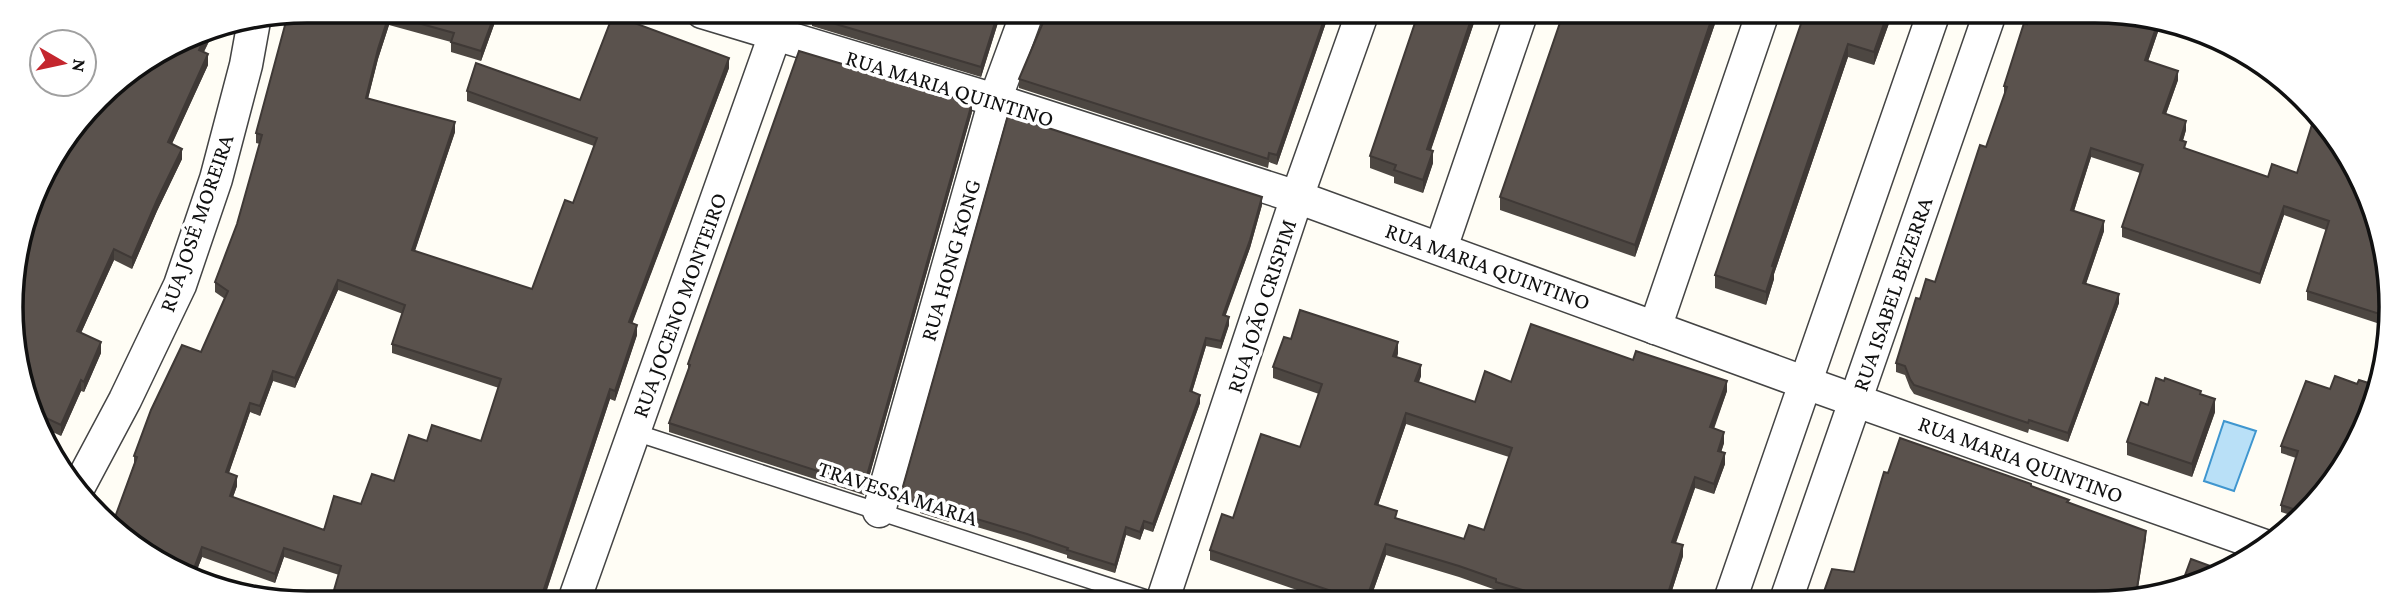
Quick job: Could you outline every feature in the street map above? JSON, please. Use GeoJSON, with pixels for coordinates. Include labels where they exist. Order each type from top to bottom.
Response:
{"type":"FeatureCollection","features":[{"type":"Feature","properties":{"kind":"street","name":"RUA MARIA QUINTINO"},"geometry":{"type":"LineString","coordinates":[[779,23],[995,100],[1297,197],[1806,383],[2254,542]]}},
{"type":"Feature","properties":{"kind":"street","name":"RUA JOCENO MONTEIRO"},"geometry":{"type":"LineString","coordinates":[[577,591],[779,23]]}},
{"type":"Feature","properties":{"kind":"street","name":"RUA HONG KONG"},"geometry":{"type":"LineString","coordinates":[[879,511],[995,100],[1023,23]]}},
{"type":"Feature","properties":{"kind":"street","name":"RUA JOÃO CRISPIM"},"geometry":{"type":"LineString","coordinates":[[1166,591],[1297,197],[1359,23]]}},
{"type":"Feature","properties":{"kind":"street"},"geometry":{"type":"LineString","coordinates":[[1441,248],[1518,23]]}},
{"type":"Feature","properties":{"kind":"street"},"geometry":{"type":"LineString","coordinates":[[1655,328],[1759,23]]}},
{"type":"Feature","properties":{"kind":"street"},"geometry":{"type":"LineString","coordinates":[[1733,591],[1930,23]]}},
{"type":"Feature","properties":{"kind":"street","name":"RUA ISABEL BEZERRA"},"geometry":{"type":"LineString","coordinates":[[1746,555],[1791,586],[1987,23]]}},
{"type":"Feature","properties":{"kind":"street","name":"RUA JOSÉ MOREIRA"},"geometry":{"type":"LineString","coordinates":[[82,481],[125,400],[180,285],[216,179],[246,65],[253,28]]}},
{"type":"Feature","properties":{"kind":"lane","name":"TRAVESSA MARIA"},"geometry":{"type":"LineString","coordinates":[[634,432],[1124,591]]}},
{"type":"Feature","properties":{"kind":"water"},"geometry":{"type":"Polygon","coordinates":[[[2224,421],[2256,431],[2234,491],[2204,481],[2224,421]]]}},
{"type":"Feature","properties":{"kind":"building"},"geometry":{"type":"Polygon","coordinates":[[[286,23],[386,23],[366,98],[455,122],[412,250],[532,289],[565,200],[573,203],[597,138],[467,91],[476,63],[580,100],[610,23],[635,23],[729,58],[629,322],[637,325],[615,391],[610,389],[543,591],[334,591],[341,566],[284,548],[275,574],[202,547],[194,568],[149,543],[115,517],[151,410],[182,345],[201,352],[228,291],[215,282],[237,224],[262,135],[256,133],[286,23]],[[338,280],[295,378],[273,371],[260,406],[250,403],[226,472],[237,476],[230,496],[324,530],[334,496],[361,504],[372,474],[394,481],[409,435],[427,441],[432,425],[481,441],[501,379],[392,344],[405,305],[338,280]]]}},
{"type":"Feature","properties":{"kind":"building"},"geometry":{"type":"Polygon","coordinates":[[[418,23],[492,23],[481,51],[451,42],[454,33],[418,23]]]}},
{"type":"Feature","properties":{"kind":"building"},"geometry":{"type":"Polygon","coordinates":[[[832,23],[995,23],[981,67],[832,23]]]}},
{"type":"Feature","properties":{"kind":"building"},"geometry":{"type":"Polygon","coordinates":[[[1043,23],[1323,23],[1277,155],[1269,153],[1268,159],[1019,79],[1043,23]]]}},
{"type":"Feature","properties":{"kind":"building"},"geometry":{"type":"Polygon","coordinates":[[[1415,23],[1470,23],[1427,149],[1433,151],[1423,180],[1394,170],[1396,165],[1370,156],[1415,23]]]}},
{"type":"Feature","properties":{"kind":"building"},"geometry":{"type":"Polygon","coordinates":[[[1560,23],[1710,23],[1635,245],[1500,197],[1560,23]]]}},
{"type":"Feature","properties":{"kind":"building"},"geometry":{"type":"Polygon","coordinates":[[[1801,23],[1884,23],[1874,52],[1848,44],[1772,266],[1774,267],[1766,292],[1715,275],[1801,23]]]}},
{"type":"Feature","properties":{"kind":"building"},"geometry":{"type":"Polygon","coordinates":[[[2024,23],[2114,23],[2156,29],[2145,60],[2178,71],[2163,113],[2186,121],[2180,140],[2186,142],[2184,148],[2268,177],[2272,164],[2297,173],[2312,124],[2341,165],[2358,198],[2374,252],[2379,314],[2307,291],[2329,221],[2284,206],[2260,274],[2122,227],[2143,165],[2091,148],[2071,210],[2104,221],[2083,283],[2119,294],[2068,433],[2029,420],[2028,423],[1914,385],[1905,366],[1896,363],[1916,298],[1920,299],[1926,279],[1935,282],[1980,145],[1986,147],[2007,87],[2004,86],[2024,23]]]}},
{"type":"Feature","properties":{"kind":"building"},"geometry":{"type":"Polygon","coordinates":[[[203,42],[199,50],[208,54],[168,142],[182,149],[132,258],[114,249],[77,331],[101,342],[61,425],[44,416],[32,381],[23,326],[25,270],[32,233],[44,198],[81,134],[106,106],[149,71],[203,42]]]}},
{"type":"Feature","properties":{"kind":"building"},"geometry":{"type":"Polygon","coordinates":[[[799,51],[972,103],[864,486],[669,423],[799,51]]]}},
{"type":"Feature","properties":{"kind":"building"},"geometry":{"type":"Polygon","coordinates":[[[1008,115],[1262,197],[1250,240],[1223,315],[1229,317],[1221,341],[1206,338],[1190,391],[1200,395],[1153,524],[1144,521],[1140,532],[1126,527],[1115,565],[1027,534],[950,511],[949,514],[900,497],[1008,115]]]}},
{"type":"Feature","properties":{"kind":"building"},"geometry":{"type":"Polygon","coordinates":[[[1300,310],[1398,342],[1393,356],[1421,365],[1415,381],[1475,402],[1485,371],[1511,382],[1531,324],[1633,360],[1636,351],[1727,381],[1710,427],[1724,432],[1718,451],[1725,453],[1714,484],[1695,477],[1672,542],[1683,545],[1669,591],[1526,591],[1459,566],[1386,544],[1369,591],[1331,591],[1210,550],[1222,514],[1233,518],[1261,434],[1300,447],[1322,384],[1273,367],[1284,337],[1291,339],[1300,310]],[[1406,413],[1375,504],[1397,511],[1395,518],[1464,539],[1469,525],[1484,530],[1512,448],[1406,413]]]}},
{"type":"Feature","properties":{"kind":"building"},"geometry":{"type":"Polygon","coordinates":[[[2335,376],[2357,384],[2359,380],[2369,383],[2350,433],[2321,480],[2294,509],[2281,505],[2298,451],[2281,446],[2306,381],[2330,389],[2335,376]]]}},
{"type":"Feature","properties":{"kind":"building"},"geometry":{"type":"Polygon","coordinates":[[[2156,378],[2164,381],[2165,378],[2215,399],[2192,464],[2127,442],[2141,402],[2148,405],[2156,378]]]}},
{"type":"Feature","properties":{"kind":"building"},"geometry":{"type":"Polygon","coordinates":[[[1900,438],[2031,484],[2069,500],[2067,502],[2146,531],[2137,588],[2114,591],[1824,591],[1832,569],[1854,572],[1884,472],[1888,473],[1900,438]]]}},
{"type":"Feature","properties":{"kind":"building"},"geometry":{"type":"Polygon","coordinates":[[[2191,559],[2212,566],[2204,570],[2185,576],[2191,559]]]}}]}
